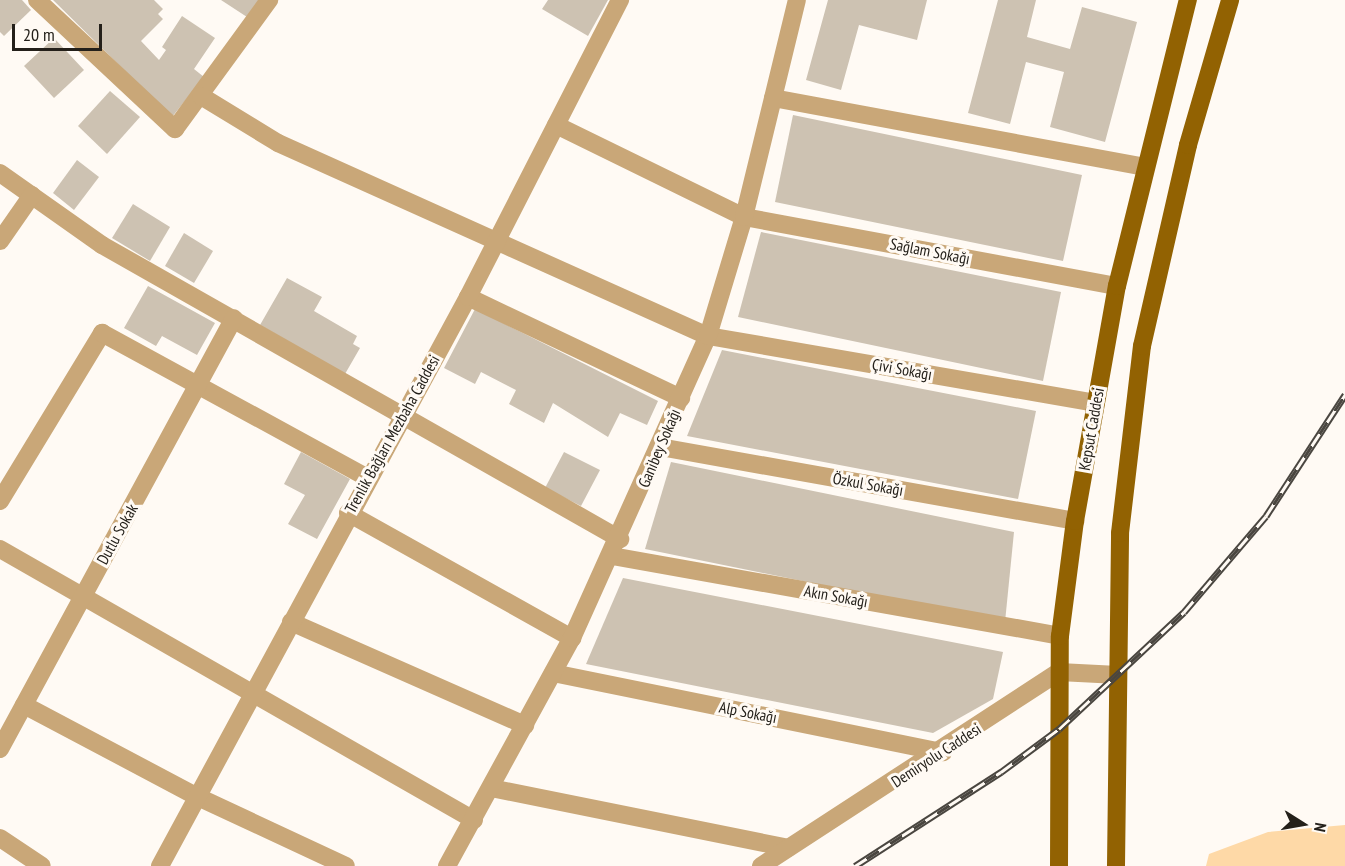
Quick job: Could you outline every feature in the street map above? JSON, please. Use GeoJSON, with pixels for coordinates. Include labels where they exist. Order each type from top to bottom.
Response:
{"type":"FeatureCollection","features":[{"type":"Feature","properties":{"kind":"main road","name":"Kepsut Caddesi"},"geometry":{"type":"LineString","coordinates":[[1059,866],[1060,636],[1076,521],[1117,286],[1188,0]]}},
{"type":"Feature","properties":{"kind":"main road"},"geometry":{"type":"LineString","coordinates":[[1116,866],[1120,533],[1142,346],[1188,145],[1230,0]]}},
{"type":"Feature","properties":{"kind":"street"},"geometry":{"type":"LineString","coordinates":[[37,0],[175,129],[268,0]]}},
{"type":"Feature","properties":{"kind":"street","name":"Trenlik Bağları Mezbaha Caddesi"},"geometry":{"type":"LineString","coordinates":[[160,866],[348,513],[468,297],[620,0]]}},
{"type":"Feature","properties":{"kind":"street","name":"Ganibey Sokağı"},"geometry":{"type":"LineString","coordinates":[[447,866],[572,638],[616,548],[708,336],[744,217],[797,0]]}},
{"type":"Feature","properties":{"kind":"street","name":"Çivi Sokağı"},"geometry":{"type":"LineString","coordinates":[[201,96],[278,143],[708,336],[1095,403]]}},
{"type":"Feature","properties":{"kind":"street"},"geometry":{"type":"LineString","coordinates":[[772,98],[1145,167]]}},
{"type":"Feature","properties":{"kind":"street","name":"Sağlam Sokağı"},"geometry":{"type":"LineString","coordinates":[[556,125],[744,217],[1117,286]]}},
{"type":"Feature","properties":{"kind":"street","name":"Akın Sokağı"},"geometry":{"type":"LineString","coordinates":[[0,173],[102,245],[404,415],[616,548],[1060,636]]}},
{"type":"Feature","properties":{"kind":"street"},"geometry":{"type":"LineString","coordinates":[[0,241],[32,195]]}},
{"type":"Feature","properties":{"kind":"street"},"geometry":{"type":"LineString","coordinates":[[468,297],[681,398]]}},
{"type":"Feature","properties":{"kind":"street","name":"Dutlu Sokak"},"geometry":{"type":"LineString","coordinates":[[0,749],[234,318]]}},
{"type":"Feature","properties":{"kind":"street"},"geometry":{"type":"LineString","coordinates":[[0,501],[102,333],[199,382],[368,478]]}},
{"type":"Feature","properties":{"kind":"street","name":"Özkul Sokağı"},"geometry":{"type":"LineString","coordinates":[[660,447],[1076,521]]}},
{"type":"Feature","properties":{"kind":"street"},"geometry":{"type":"LineString","coordinates":[[348,513],[572,638]]}},
{"type":"Feature","properties":{"kind":"street"},"geometry":{"type":"LineString","coordinates":[[0,549],[253,690],[474,820]]}},
{"type":"Feature","properties":{"kind":"street"},"geometry":{"type":"LineString","coordinates":[[291,622],[525,725]]}},
{"type":"Feature","properties":{"kind":"street"},"geometry":{"type":"LineString","coordinates":[[1059,672],[1118,675]]}},
{"type":"Feature","properties":{"kind":"street","name":"Demiryolu Caddesi"},"geometry":{"type":"LineString","coordinates":[[761,866],[943,752],[1059,672]]}},
{"type":"Feature","properties":{"kind":"street","name":"Alp Sokağı"},"geometry":{"type":"LineString","coordinates":[[553,674],[943,752]]}},
{"type":"Feature","properties":{"kind":"street"},"geometry":{"type":"LineString","coordinates":[[24,705],[198,797],[346,866]]}},
{"type":"Feature","properties":{"kind":"street"},"geometry":{"type":"LineString","coordinates":[[491,788],[788,848]]}},
{"type":"Feature","properties":{"kind":"street"},"geometry":{"type":"LineString","coordinates":[[0,838],[42,866]]}},
{"type":"Feature","properties":{"kind":"shaded area"},"geometry":{"type":"Polygon","coordinates":[[[1345,825],[1345,866],[1206,866],[1209,854],[1268,832],[1345,825]]]}},
{"type":"Feature","properties":{"kind":"building"},"geometry":{"type":"Polygon","coordinates":[[[0,0],[22,0],[31,10],[4,36],[0,32],[0,0]]]}},
{"type":"Feature","properties":{"kind":"building"},"geometry":{"type":"Polygon","coordinates":[[[53,0],[154,0],[163,9],[158,14],[163,19],[141,41],[159,60],[166,50],[162,47],[182,16],[215,38],[194,69],[204,77],[172,117],[53,0]]]}},
{"type":"Feature","properties":{"kind":"building"},"geometry":{"type":"Polygon","coordinates":[[[221,0],[259,0],[247,17],[221,0]]]}},
{"type":"Feature","properties":{"kind":"building"},"geometry":{"type":"Polygon","coordinates":[[[548,0],[608,0],[588,36],[542,9],[548,0]]]}},
{"type":"Feature","properties":{"kind":"building"},"geometry":{"type":"Polygon","coordinates":[[[828,0],[927,0],[917,40],[859,25],[841,90],[806,80],[828,0]]]}},
{"type":"Feature","properties":{"kind":"building"},"geometry":{"type":"Polygon","coordinates":[[[998,0],[1036,0],[1027,37],[1070,49],[1082,7],[1137,22],[1105,142],[1050,127],[1064,72],[1026,62],[1010,124],[968,113],[998,0]]]}},
{"type":"Feature","properties":{"kind":"building"},"geometry":{"type":"Polygon","coordinates":[[[54,38],[84,70],[54,98],[24,66],[54,38]]]}},
{"type":"Feature","properties":{"kind":"building"},"geometry":{"type":"Polygon","coordinates":[[[110,91],[140,117],[107,154],[78,126],[110,91]]]}},
{"type":"Feature","properties":{"kind":"building"},"geometry":{"type":"Polygon","coordinates":[[[793,115],[1082,175],[1063,261],[775,202],[793,115]]]}},
{"type":"Feature","properties":{"kind":"building"},"geometry":{"type":"Polygon","coordinates":[[[77,160],[99,177],[74,210],[53,193],[77,160]]]}},
{"type":"Feature","properties":{"kind":"building"},"geometry":{"type":"Polygon","coordinates":[[[133,204],[170,227],[150,261],[112,238],[133,204]]]}},
{"type":"Feature","properties":{"kind":"building"},"geometry":{"type":"Polygon","coordinates":[[[761,232],[1061,292],[1043,381],[738,317],[761,232]]]}},
{"type":"Feature","properties":{"kind":"building"},"geometry":{"type":"Polygon","coordinates":[[[184,233],[213,251],[194,283],[165,266],[184,233]]]}},
{"type":"Feature","properties":{"kind":"building"},"geometry":{"type":"Polygon","coordinates":[[[287,278],[322,297],[314,311],[357,336],[353,344],[360,348],[345,374],[260,325],[287,278]]]}},
{"type":"Feature","properties":{"kind":"building"},"geometry":{"type":"Polygon","coordinates":[[[148,286],[215,323],[197,355],[162,336],[156,346],[124,328],[148,286]]]}},
{"type":"Feature","properties":{"kind":"building"},"geometry":{"type":"Polygon","coordinates":[[[475,309],[658,401],[647,425],[620,413],[608,437],[553,403],[544,423],[509,404],[516,390],[481,372],[475,384],[444,368],[475,309]]]}},
{"type":"Feature","properties":{"kind":"building"},"geometry":{"type":"Polygon","coordinates":[[[722,350],[1036,411],[1018,499],[687,436],[722,350]]]}},
{"type":"Feature","properties":{"kind":"building"},"geometry":{"type":"Polygon","coordinates":[[[301,452],[350,479],[317,539],[288,524],[305,495],[284,484],[301,452]]]}},
{"type":"Feature","properties":{"kind":"building"},"geometry":{"type":"Polygon","coordinates":[[[564,452],[600,470],[581,506],[545,488],[564,452]]]}},
{"type":"Feature","properties":{"kind":"building"},"geometry":{"type":"Polygon","coordinates":[[[671,462],[1014,532],[1005,622],[645,549],[671,462]]]}},
{"type":"Feature","properties":{"kind":"building"},"geometry":{"type":"Polygon","coordinates":[[[623,578],[1003,652],[993,699],[933,733],[586,664],[623,578]]]}},
{"type":"Feature","properties":{"kind":"railway"},"geometry":{"type":"LineString","coordinates":[[855,866],[1001,772],[1059,729],[1184,612],[1266,516],[1345,395]]}}]}
